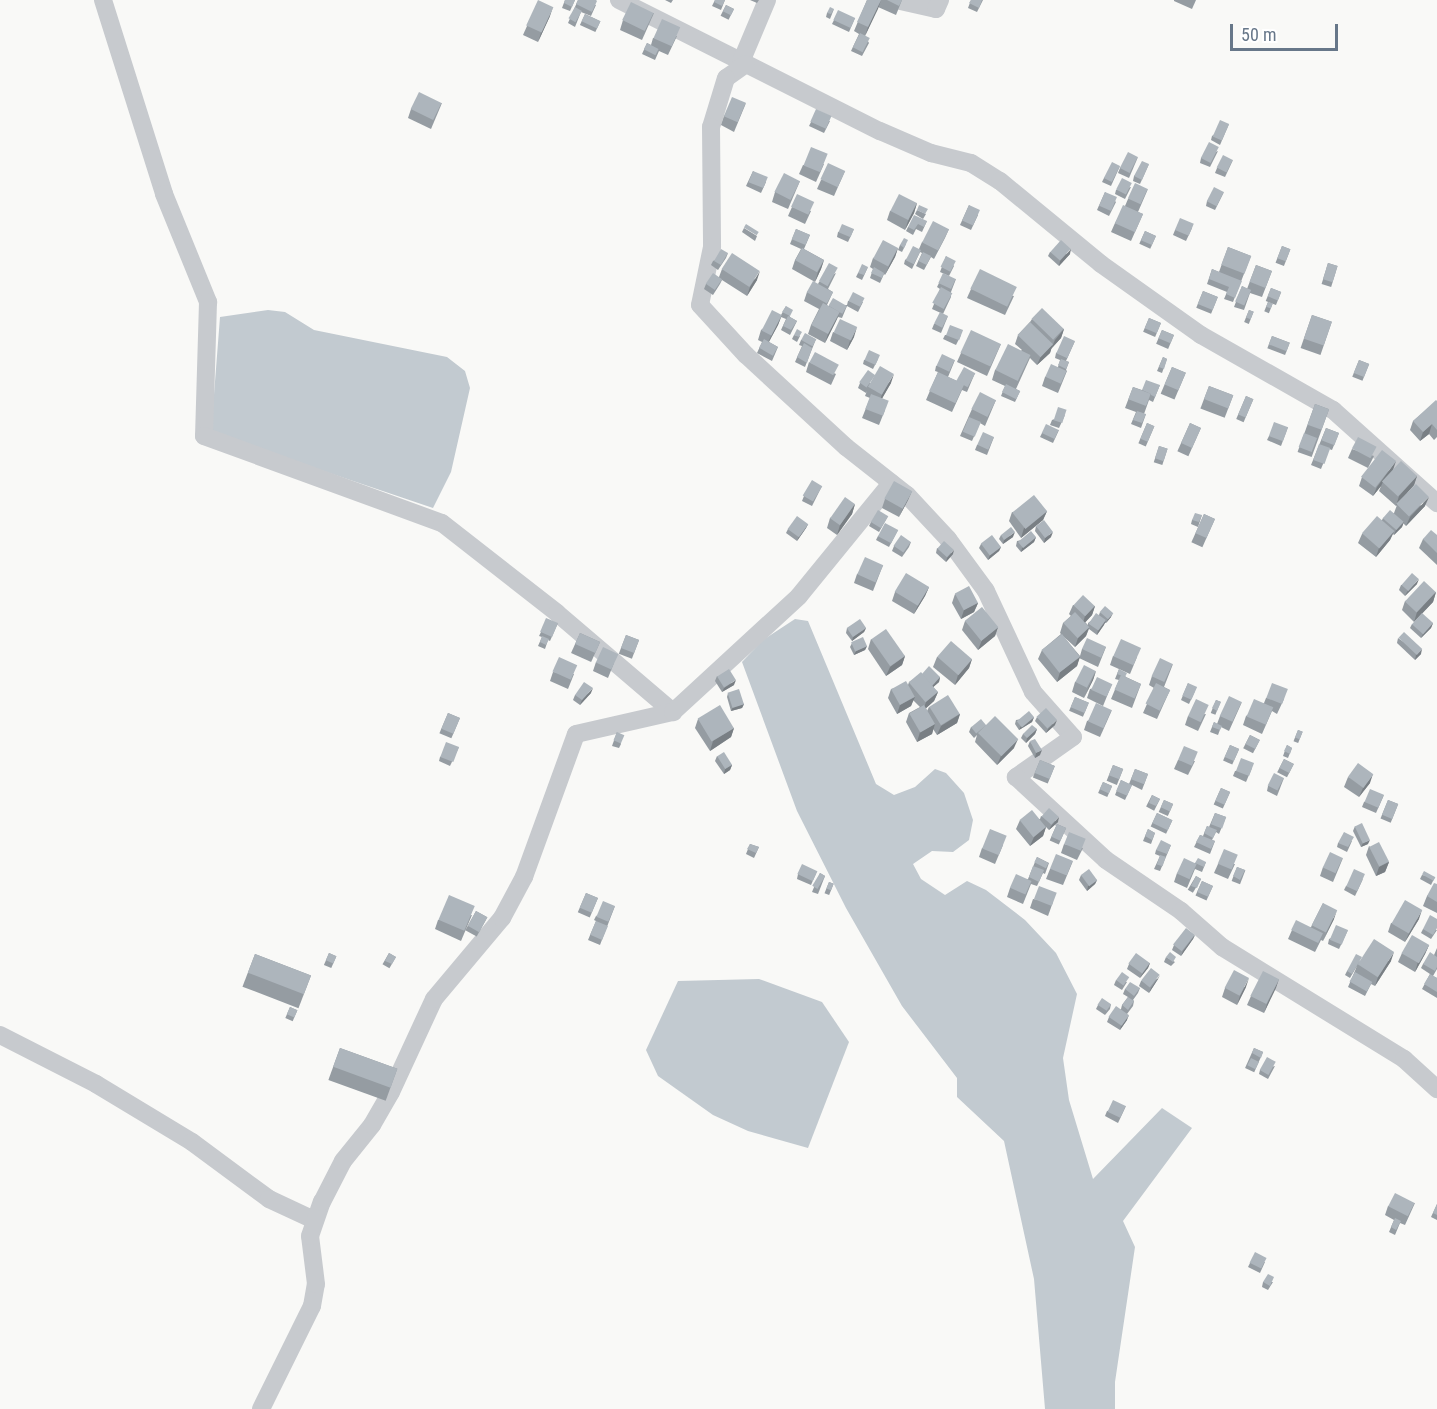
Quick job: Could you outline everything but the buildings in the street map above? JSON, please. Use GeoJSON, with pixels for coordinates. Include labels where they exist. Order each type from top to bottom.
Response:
{"type":"FeatureCollection","features":[{"type":"Feature","properties":{"kind":"street"},"geometry":{"type":"LineString","coordinates":[[103,0],[164,194],[208,302],[204,436],[442,523],[557,613],[673,712]]}},
{"type":"Feature","properties":{"kind":"street"},"geometry":{"type":"LineString","coordinates":[[619,0],[880,131],[931,153],[971,163],[1000,181],[1101,264],[1201,336],[1333,410],[1437,503]]}},
{"type":"Feature","properties":{"kind":"street"},"geometry":{"type":"LineString","coordinates":[[767,0],[743,63],[726,78],[711,128],[712,247],[700,305],[763,370],[891,483],[948,538],[979,583],[1033,692],[1073,737],[1016,777],[1106,860],[1181,911],[1222,947],[1404,1059],[1437,1089]]}},
{"type":"Feature","properties":{"kind":"street"},"geometry":{"type":"LineString","coordinates":[[896,0],[936,9],[940,0]]}},
{"type":"Feature","properties":{"kind":"street"},"geometry":{"type":"LineString","coordinates":[[261,1409],[312,1306],[316,1284],[310,1236],[314,1221],[343,1161],[372,1125],[391,1092],[434,999],[502,918],[524,877],[576,734],[673,712],[799,596],[891,483]]}},
{"type":"Feature","properties":{"kind":"street"},"geometry":{"type":"LineString","coordinates":[[0,1035],[96,1084],[192,1142],[269,1199],[314,1221]]}},
{"type":"Feature","properties":{"kind":"shaded area"},"geometry":{"type":"Polygon","coordinates":[[[268,310],[285,312],[314,330],[447,357],[465,371],[470,388],[451,472],[433,508],[211,433],[220,317],[268,310]]]}},
{"type":"Feature","properties":{"kind":"shaded area"},"geometry":{"type":"Polygon","coordinates":[[[795,619],[808,621],[876,784],[894,795],[915,787],[935,769],[946,773],[964,793],[973,820],[969,840],[953,852],[932,851],[913,864],[921,879],[945,895],[967,881],[986,890],[1025,920],[1056,953],[1077,994],[1063,1058],[1069,1100],[1093,1179],[1162,1108],[1192,1128],[1123,1221],[1135,1247],[1115,1382],[1115,1409],[1045,1409],[1034,1279],[1004,1141],[957,1097],[957,1078],[902,1006],[846,908],[797,811],[742,662],[763,640],[795,619]]]}},
{"type":"Feature","properties":{"kind":"shaded area"},"geometry":{"type":"Polygon","coordinates":[[[759,979],[822,1002],[849,1042],[808,1148],[748,1131],[713,1115],[658,1076],[646,1050],[678,981],[759,979]]]}}]}
